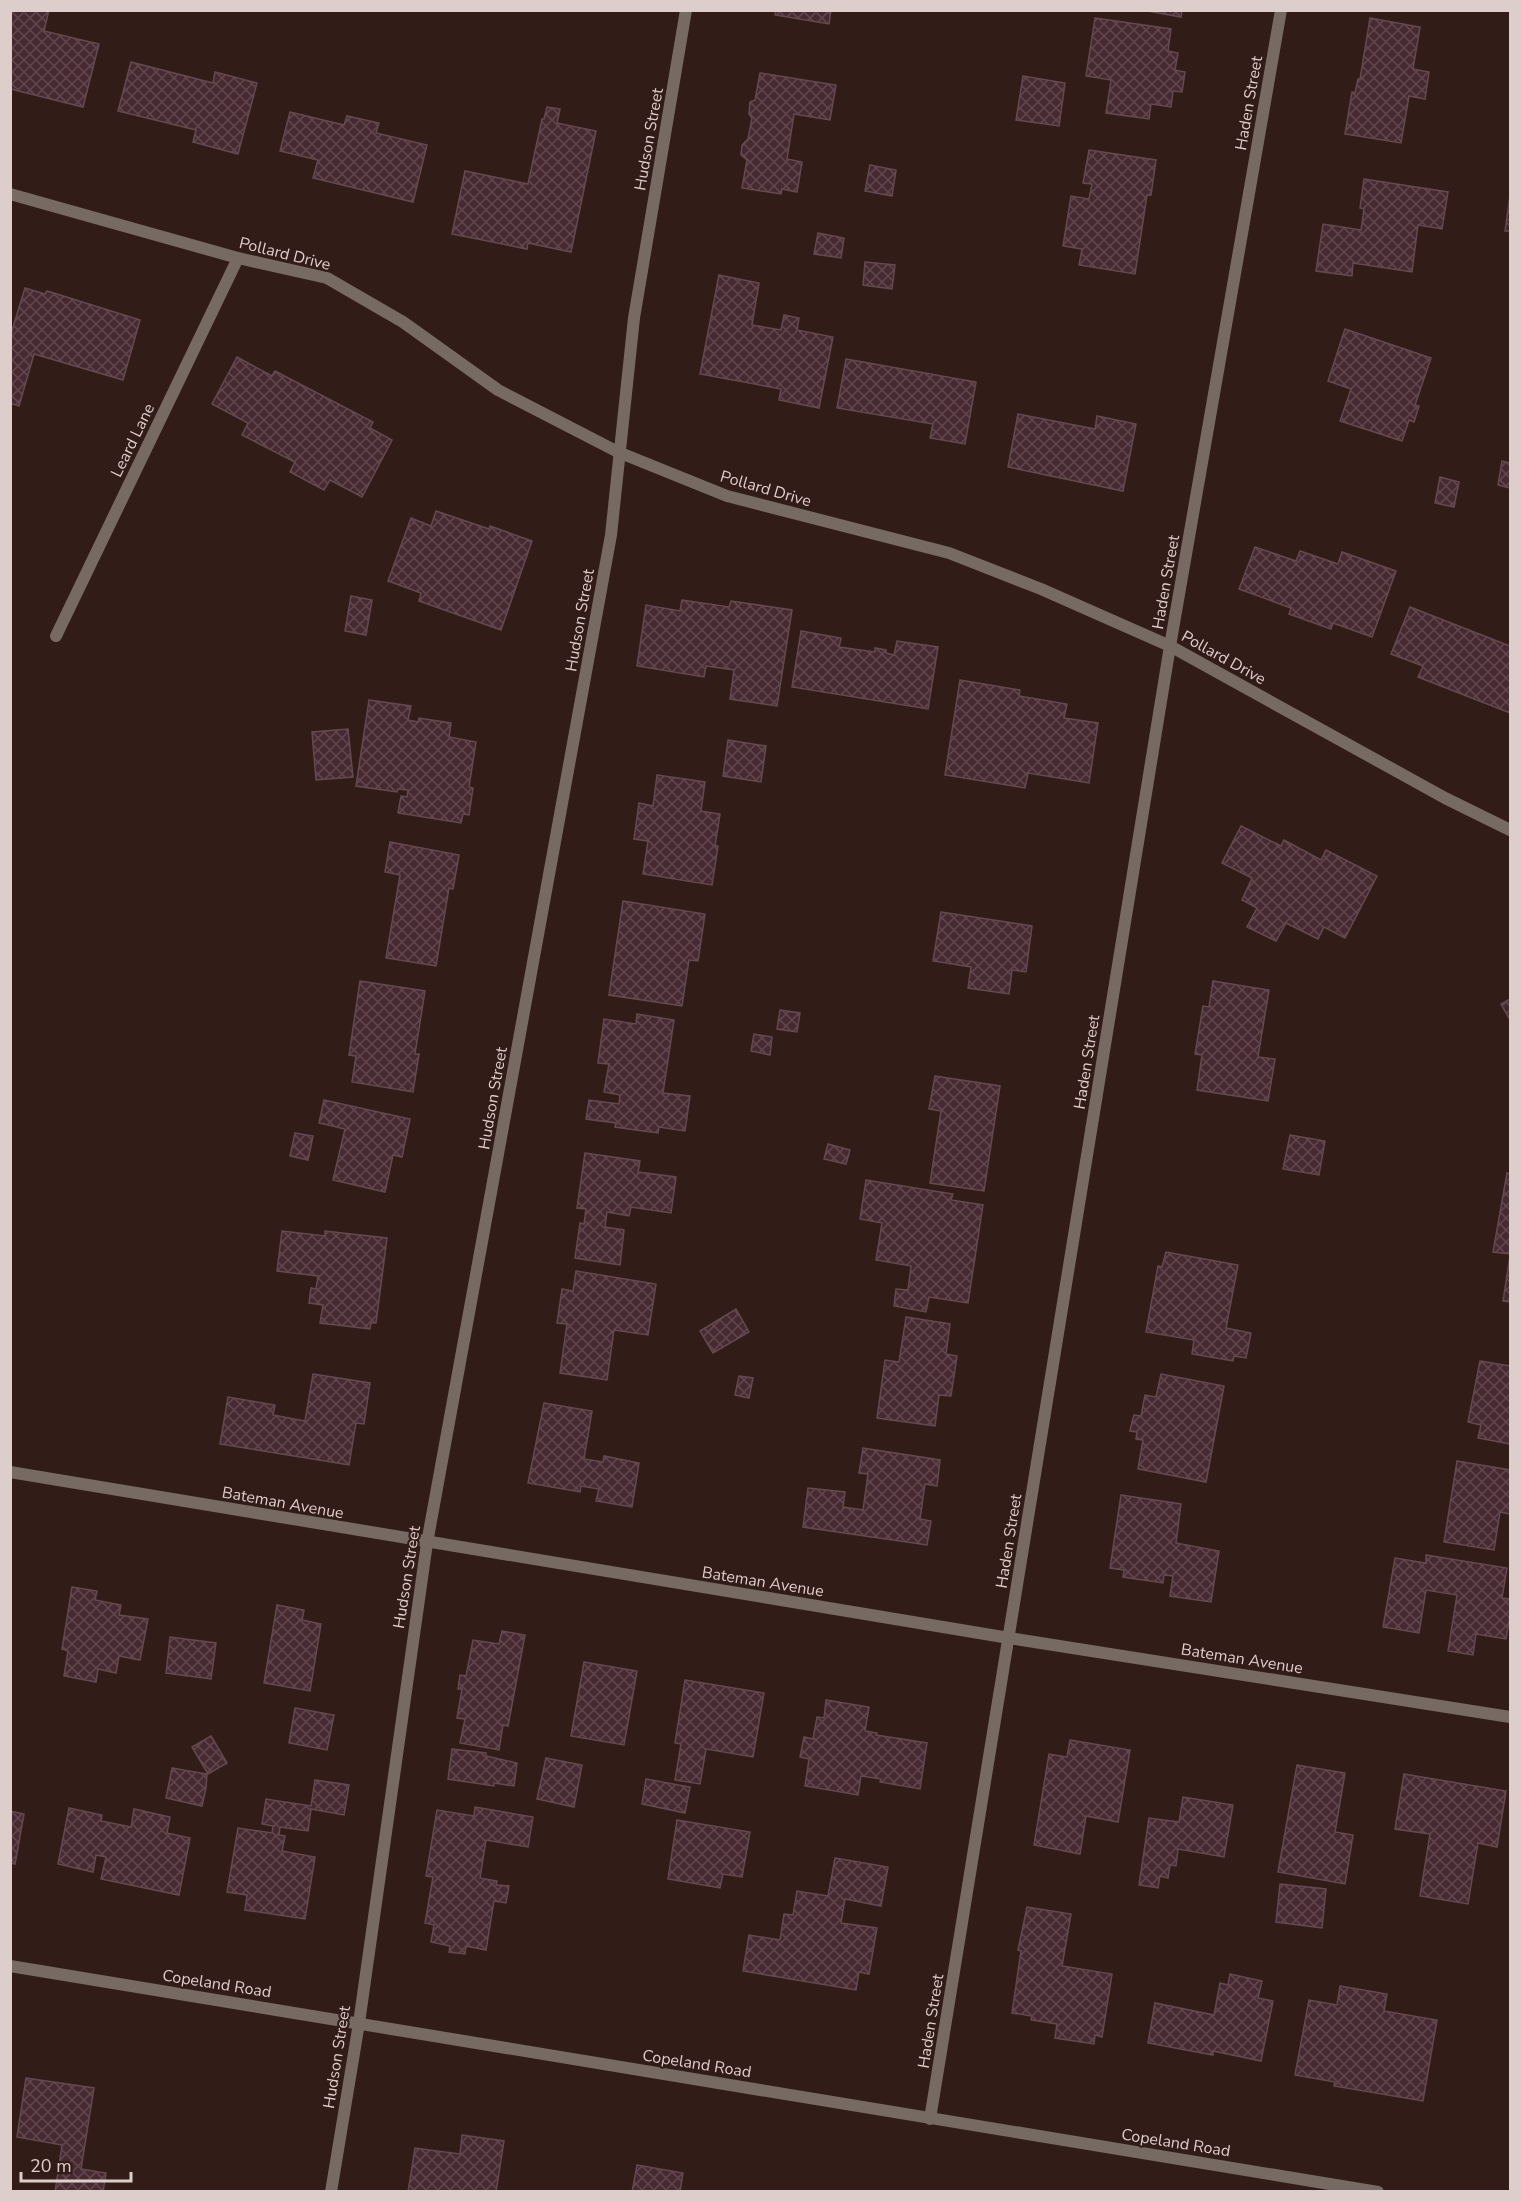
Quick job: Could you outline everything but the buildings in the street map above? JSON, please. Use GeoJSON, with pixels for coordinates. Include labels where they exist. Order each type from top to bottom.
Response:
{"type":"FeatureCollection","features":[{"type":"Feature","properties":{"kind":"street","name":"Hudson Street"},"geometry":{"type":"LineString","coordinates":[[331,2192],[358,2024],[427,1543],[611,535],[634,318],[686,10]]}},
{"type":"Feature","properties":{"kind":"street","name":"Haden Street"},"geometry":{"type":"LineString","coordinates":[[930,2119],[1170,646],[1281,10]]}},
{"type":"Feature","properties":{"kind":"street","name":"Pollard Drive"},"geometry":{"type":"LineString","coordinates":[[10,194],[238,258],[327,278],[403,322],[498,390],[618,453],[728,496],[949,553],[1041,589],[1170,646],[1446,798],[1510,830]]}},
{"type":"Feature","properties":{"kind":"street","name":"Leard Lane"},"geometry":{"type":"LineString","coordinates":[[56,636],[238,258]]}},
{"type":"Feature","properties":{"kind":"street","name":"Bateman Avenue"},"geometry":{"type":"LineString","coordinates":[[10,1472],[427,1543],[1510,1717]]}},
{"type":"Feature","properties":{"kind":"street","name":"Copeland Road"},"geometry":{"type":"LineString","coordinates":[[10,1966],[1378,2192]]}}]}
